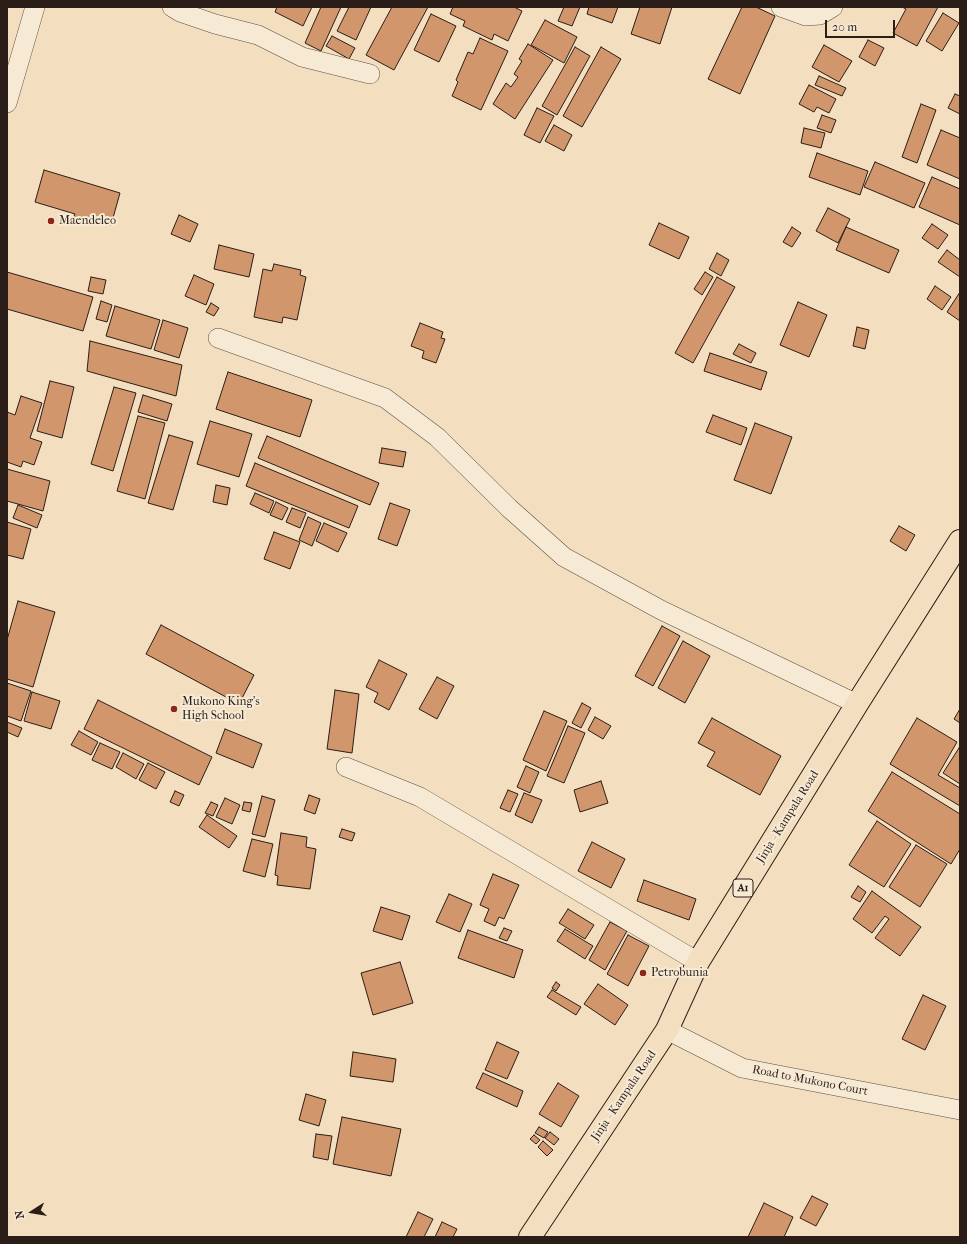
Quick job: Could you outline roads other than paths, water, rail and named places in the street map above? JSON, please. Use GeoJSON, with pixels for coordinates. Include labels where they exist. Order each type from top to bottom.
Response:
{"type":"FeatureCollection","features":[{"type":"Feature","properties":{"kind":"highway","name":"Jinja - Kampala Road"},"geometry":{"type":"LineString","coordinates":[[530,1237],[667,1030],[698,962],[857,704],[960,541]]}},
{"type":"Feature","properties":{"kind":"street"},"geometry":{"type":"LineString","coordinates":[[7,103],[35,7]]}},
{"type":"Feature","properties":{"kind":"street"},"geometry":{"type":"LineString","coordinates":[[172,7],[180,12],[215,24],[258,35],[302,57],[370,74]]}},
{"type":"Feature","properties":{"kind":"street"},"geometry":{"type":"LineString","coordinates":[[781,7],[806,16],[820,15],[833,7]]}},
{"type":"Feature","properties":{"kind":"street"},"geometry":{"type":"LineString","coordinates":[[218,338],[385,398],[437,437],[509,508],[564,557],[661,610],[857,704]]}},
{"type":"Feature","properties":{"kind":"street"},"geometry":{"type":"LineString","coordinates":[[346,767],[420,797],[698,962]]}},
{"type":"Feature","properties":{"kind":"street","name":"Road to Mukono Court"},"geometry":{"type":"LineString","coordinates":[[667,1030],[742,1068],[960,1110]]}},
{"type":"Feature","properties":{"kind":"place","name":"Maendeleo"},"geometry":{"type":"Point","coordinates":[51,221]}},
{"type":"Feature","properties":{"kind":"place","name":"Mukono King's High School"},"geometry":{"type":"Point","coordinates":[174,709]}},
{"type":"Feature","properties":{"kind":"place","name":"Petrobunia"},"geometry":{"type":"Point","coordinates":[643,973]}}]}
